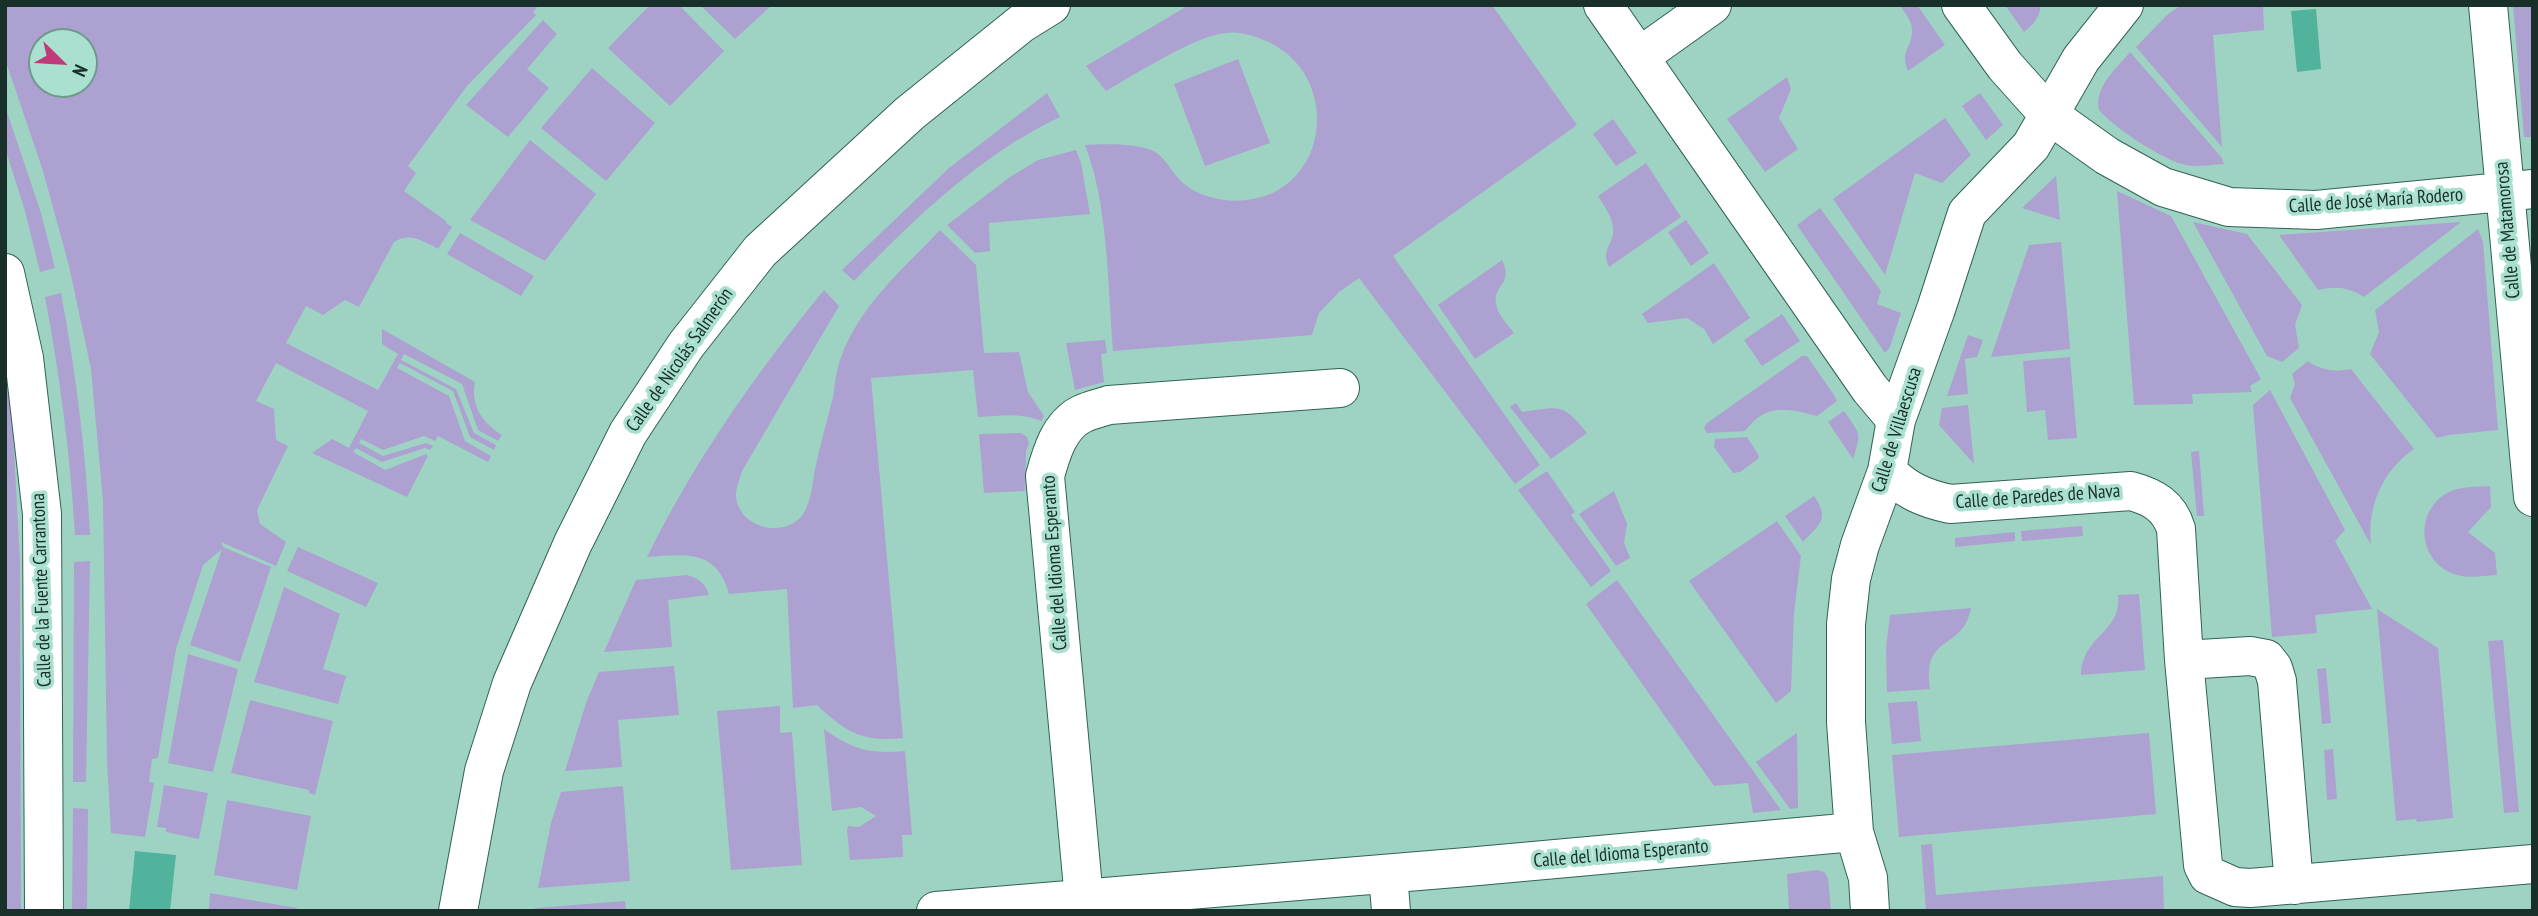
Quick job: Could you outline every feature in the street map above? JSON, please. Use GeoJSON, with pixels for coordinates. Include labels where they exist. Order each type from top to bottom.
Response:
{"type":"FeatureCollection","features":[{"type":"Feature","properties":{"kind":"street","name":"Calle de Nicolás Salmerón"},"geometry":{"type":"LineString","coordinates":[[458,911],[484,771],[512,683],[573,543],[628,433],[686,345],[760,251],[910,113],[1022,23],[1051,5]]}},
{"type":"Feature","properties":{"kind":"street"},"geometry":{"type":"LineString","coordinates":[[1603,5],[1870,389],[1896,420]]}},
{"type":"Feature","properties":{"kind":"street"},"geometry":{"type":"LineString","coordinates":[[1639,57],[1712,5]]}},
{"type":"Feature","properties":{"kind":"street","name":"Calle de José María Rodero"},"geometry":{"type":"LineString","coordinates":[[1961,5],[2005,66],[2048,114],[2107,156],[2163,187],[2229,207],[2316,209],[2519,190]]}},
{"type":"Feature","properties":{"kind":"street","name":"Calle de Villaescusa"},"geometry":{"type":"LineString","coordinates":[[1870,911],[1868,878],[1854,832],[1846,722],[1846,624],[1851,579],[1857,556],[1886,471],[1896,420],[1967,213],[2031,146],[2081,59],[2124,5]]}},
{"type":"Feature","properties":{"kind":"street","name":"Calle de Matamorosa"},"geometry":{"type":"LineString","coordinates":[[2488,5],[2519,190],[2533,497]]}},
{"type":"Feature","properties":{"kind":"street","name":"Calle de la Fuente Carrantona"},"geometry":{"type":"LineString","coordinates":[[5,273],[24,358],[42,514],[44,911]]}},
{"type":"Feature","properties":{"kind":"street","name":"Calle del Idioma Esperanto"},"geometry":{"type":"LineString","coordinates":[[1084,900],[1045,476],[1062,431],[1080,414],[1109,405],[1340,388]]}},
{"type":"Feature","properties":{"kind":"street","name":"Calle de Paredes de Nava"},"geometry":{"type":"LineString","coordinates":[[1886,471],[1901,486],[1924,498],[1950,504],[2131,491],[2150,496],[2172,515],[2176,530],[2184,660],[2203,865],[2208,875],[2235,887],[2533,864]]}},
{"type":"Feature","properties":{"kind":"street"},"geometry":{"type":"LineString","coordinates":[[2184,660],[2250,656],[2266,659],[2273,668],[2277,681],[2294,884]]}},
{"type":"Feature","properties":{"kind":"street","name":"Calle del Idioma Esperanto"},"geometry":{"type":"LineString","coordinates":[[936,911],[1084,900],[1231,899],[1390,892],[1854,832]]}},
{"type":"Feature","properties":{"kind":"shaded area"},"geometry":{"type":"Polygon","coordinates":[[[5,5],[539,5],[533,12],[536,15],[467,86],[408,166],[416,173],[404,191],[452,227],[438,249],[411,238],[394,242],[359,307],[345,300],[323,315],[306,306],[286,343],[378,390],[398,354],[382,344],[382,329],[475,382],[476,406],[489,425],[502,435],[498,441],[478,430],[462,384],[404,354],[401,360],[456,389],[474,433],[496,445],[494,450],[470,437],[453,391],[400,363],[397,368],[449,396],[465,441],[491,456],[488,462],[438,436],[435,441],[424,436],[383,450],[361,439],[359,443],[383,456],[426,443],[433,446],[430,450],[425,448],[382,462],[356,448],[353,452],[385,470],[426,454],[428,456],[407,497],[312,453],[332,439],[349,448],[368,411],[276,363],[256,401],[274,409],[276,440],[288,446],[257,510],[260,524],[286,542],[276,566],[221,542],[223,547],[271,567],[240,662],[190,645],[222,549],[203,565],[176,649],[158,758],[152,759],[149,782],[154,783],[145,837],[111,833],[107,760],[103,501],[91,369],[69,266],[43,171],[5,59],[5,5]]]}},
{"type":"Feature","properties":{"kind":"shaded area"},"geometry":{"type":"Polygon","coordinates":[[[650,5],[679,5],[724,51],[670,106],[608,48],[650,5]]]}},
{"type":"Feature","properties":{"kind":"shaded area"},"geometry":{"type":"Polygon","coordinates":[[[700,5],[772,5],[735,39],[700,5]]]}},
{"type":"Feature","properties":{"kind":"shaded area"},"geometry":{"type":"Polygon","coordinates":[[[1189,5],[1492,5],[1577,125],[1393,256],[1540,465],[1515,484],[1359,278],[1339,292],[1319,313],[1312,335],[1113,351],[1103,219],[1093,168],[1085,145],[1123,145],[1152,150],[1182,182],[1196,192],[1221,200],[1239,201],[1275,192],[1296,176],[1310,154],[1316,130],[1316,103],[1307,78],[1291,57],[1251,35],[1225,33],[1198,41],[1106,91],[1086,66],[1189,5]]]}},
{"type":"Feature","properties":{"kind":"shaded area"},"geometry":{"type":"Polygon","coordinates":[[[1900,5],[1917,5],[1945,45],[1908,71],[1905,54],[1912,28],[1900,5]]]}},
{"type":"Feature","properties":{"kind":"shaded area"},"geometry":{"type":"Polygon","coordinates":[[[2005,5],[2041,5],[2036,20],[2024,32],[2005,5]]]}},
{"type":"Feature","properties":{"kind":"shaded area"},"geometry":{"type":"Polygon","coordinates":[[[2181,5],[2263,5],[2264,30],[2213,35],[2222,147],[2136,47],[2167,15],[2181,5]]]}},
{"type":"Feature","properties":{"kind":"shaded area"},"geometry":{"type":"Polygon","coordinates":[[[2513,5],[2533,5],[2533,137],[2524,137],[2513,5]]]}},
{"type":"Feature","properties":{"kind":"shaded area"},"geometry":{"type":"Polygon","coordinates":[[[2316,9],[2321,69],[2297,72],[2291,11],[2316,9]]]}},
{"type":"Feature","properties":{"kind":"shaded area"},"geometry":{"type":"Polygon","coordinates":[[[543,20],[557,34],[527,69],[549,88],[508,137],[466,105],[543,20]]]}},
{"type":"Feature","properties":{"kind":"shaded area"},"geometry":{"type":"Polygon","coordinates":[[[2130,52],[2222,158],[2224,164],[2186,165],[2165,157],[2115,125],[2099,110],[2098,102],[2103,86],[2130,52]]]}},
{"type":"Feature","properties":{"kind":"shaded area"},"geometry":{"type":"Polygon","coordinates":[[[1238,59],[1270,143],[1205,166],[1174,84],[1238,59]]]}},
{"type":"Feature","properties":{"kind":"shaded area"},"geometry":{"type":"Polygon","coordinates":[[[592,68],[655,123],[606,181],[541,128],[592,68]]]}},
{"type":"Feature","properties":{"kind":"shaded area"},"geometry":{"type":"Polygon","coordinates":[[[1787,77],[1791,89],[1779,118],[1798,149],[1765,172],[1727,119],[1787,77]]]}},
{"type":"Feature","properties":{"kind":"shaded area"},"geometry":{"type":"Polygon","coordinates":[[[1047,93],[1060,117],[1031,132],[976,169],[900,234],[854,281],[842,270],[949,168],[1047,93]]]}},
{"type":"Feature","properties":{"kind":"shaded area"},"geometry":{"type":"Polygon","coordinates":[[[1980,93],[2003,125],[1986,140],[1962,106],[1980,93]]]}},
{"type":"Feature","properties":{"kind":"shaded area"},"geometry":{"type":"Polygon","coordinates":[[[5,106],[41,213],[55,268],[40,272],[25,211],[5,148],[5,106]]]}},
{"type":"Feature","properties":{"kind":"shaded area"},"geometry":{"type":"Polygon","coordinates":[[[1945,118],[1971,155],[1942,183],[1915,173],[1885,275],[1833,199],[1945,118]]]}},
{"type":"Feature","properties":{"kind":"shaded area"},"geometry":{"type":"Polygon","coordinates":[[[1613,119],[1637,153],[1616,166],[1593,134],[1613,119]]]}},
{"type":"Feature","properties":{"kind":"shaded area"},"geometry":{"type":"Polygon","coordinates":[[[530,140],[596,194],[545,261],[470,220],[530,140]]]}},
{"type":"Feature","properties":{"kind":"shaded area"},"geometry":{"type":"Polygon","coordinates":[[[1076,150],[1081,163],[1090,214],[989,223],[990,251],[975,253],[947,225],[1010,177],[1038,160],[1076,150]]]}},
{"type":"Feature","properties":{"kind":"shaded area"},"geometry":{"type":"Polygon","coordinates":[[[1646,163],[1681,217],[1609,267],[1606,255],[1613,228],[1598,196],[1646,163]]]}},
{"type":"Feature","properties":{"kind":"shaded area"},"geometry":{"type":"Polygon","coordinates":[[[2056,176],[2060,220],[2022,208],[2056,176]]]}},
{"type":"Feature","properties":{"kind":"shaded area"},"geometry":{"type":"Polygon","coordinates":[[[2117,191],[2171,216],[2261,379],[2250,386],[2252,392],[2192,394],[2193,404],[2134,405],[2117,191]]]}},
{"type":"Feature","properties":{"kind":"shaded area"},"geometry":{"type":"Polygon","coordinates":[[[1820,208],[1881,291],[1877,304],[1901,313],[1890,347],[1885,353],[1797,225],[1820,208]]]}},
{"type":"Feature","properties":{"kind":"shaded area"},"geometry":{"type":"Polygon","coordinates":[[[1686,220],[1709,253],[1691,266],[1668,232],[1686,220]]]}},
{"type":"Feature","properties":{"kind":"shaded area"},"geometry":{"type":"Polygon","coordinates":[[[2193,222],[2247,234],[2302,305],[2295,325],[2299,348],[2282,362],[2267,356],[2193,222]]]}},
{"type":"Feature","properties":{"kind":"shaded area"},"geometry":{"type":"Polygon","coordinates":[[[2461,222],[2364,297],[2342,288],[2318,290],[2279,235],[2461,222]]]}},
{"type":"Feature","properties":{"kind":"shaded area"},"geometry":{"type":"Polygon","coordinates":[[[2478,229],[2483,242],[2498,430],[2437,438],[2370,354],[2379,332],[2375,310],[2478,229]]]}},
{"type":"Feature","properties":{"kind":"shaded area"},"geometry":{"type":"Polygon","coordinates":[[[940,230],[976,265],[984,353],[1019,352],[1028,392],[1044,416],[1041,421],[1018,416],[978,417],[973,370],[871,378],[903,738],[866,737],[837,723],[817,705],[793,708],[787,589],[729,594],[724,579],[708,562],[675,555],[647,557],[686,485],[728,418],[824,290],[839,306],[742,471],[736,492],[738,504],[752,522],[775,528],[797,521],[809,501],[840,360],[848,341],[882,290],[940,230]]]}},
{"type":"Feature","properties":{"kind":"shaded area"},"geometry":{"type":"Polygon","coordinates":[[[460,233],[534,276],[521,296],[447,254],[460,233]]]}},
{"type":"Feature","properties":{"kind":"shaded area"},"geometry":{"type":"Polygon","coordinates":[[[2061,242],[2070,349],[1991,357],[2029,245],[2061,242]]]}},
{"type":"Feature","properties":{"kind":"shaded area"},"geometry":{"type":"Polygon","coordinates":[[[1502,260],[1506,274],[1497,292],[1496,303],[1514,333],[1475,359],[1438,305],[1502,260]]]}},
{"type":"Feature","properties":{"kind":"shaded area"},"geometry":{"type":"Polygon","coordinates":[[[1714,263],[1750,318],[1713,344],[1704,329],[1687,318],[1648,323],[1642,314],[1714,263]]]}},
{"type":"Feature","properties":{"kind":"shaded area"},"geometry":{"type":"Polygon","coordinates":[[[61,293],[80,413],[90,535],[75,535],[64,415],[45,297],[61,293]]]}},
{"type":"Feature","properties":{"kind":"shaded area"},"geometry":{"type":"Polygon","coordinates":[[[1782,314],[1800,341],[1762,366],[1744,340],[1782,314]]]}},
{"type":"Feature","properties":{"kind":"shaded area"},"geometry":{"type":"Polygon","coordinates":[[[1968,335],[1983,340],[1977,357],[1965,359],[1968,394],[1947,396],[1968,335]]]}},
{"type":"Feature","properties":{"kind":"shaded area"},"geometry":{"type":"Polygon","coordinates":[[[1105,340],[1107,353],[1101,354],[1104,382],[1075,390],[1066,343],[1105,340]]]}},
{"type":"Feature","properties":{"kind":"shaded area"},"geometry":{"type":"Polygon","coordinates":[[[1802,356],[1807,356],[1837,401],[1817,416],[1777,410],[1761,416],[1745,431],[1707,433],[1704,428],[1707,423],[1802,356]]]}},
{"type":"Feature","properties":{"kind":"shaded area"},"geometry":{"type":"Polygon","coordinates":[[[2070,357],[2077,438],[2048,440],[2045,410],[2027,412],[2023,361],[2070,357]]]}},
{"type":"Feature","properties":{"kind":"shaded area"},"geometry":{"type":"Polygon","coordinates":[[[2308,361],[2329,370],[2351,369],[2414,449],[2393,468],[2379,491],[2372,517],[2371,545],[2290,398],[2295,384],[2292,374],[2308,361]]]}},
{"type":"Feature","properties":{"kind":"shaded area"},"geometry":{"type":"Polygon","coordinates":[[[5,376],[12,412],[20,562],[21,911],[5,911],[5,376]]]}},
{"type":"Feature","properties":{"kind":"shaded area"},"geometry":{"type":"Polygon","coordinates":[[[2270,390],[2345,530],[2335,541],[2372,609],[2315,615],[2317,633],[2272,637],[2253,405],[2270,390]]]}},
{"type":"Feature","properties":{"kind":"shaded area"},"geometry":{"type":"Polygon","coordinates":[[[1516,403],[1522,412],[1553,408],[1565,411],[1587,433],[1551,459],[1510,407],[1516,403]]]}},
{"type":"Feature","properties":{"kind":"shaded area"},"geometry":{"type":"Polygon","coordinates":[[[1968,405],[1974,464],[1939,425],[1942,408],[1968,405]]]}},
{"type":"Feature","properties":{"kind":"shaded area"},"geometry":{"type":"Polygon","coordinates":[[[1844,411],[1858,434],[1853,459],[1828,422],[1844,411]]]}},
{"type":"Feature","properties":{"kind":"shaded area"},"geometry":{"type":"Polygon","coordinates":[[[1021,433],[1027,437],[1029,444],[1026,451],[1025,491],[984,493],[979,434],[1021,433]]]}},
{"type":"Feature","properties":{"kind":"shaded area"},"geometry":{"type":"Polygon","coordinates":[[[1747,437],[1759,456],[1758,459],[1740,472],[1733,473],[1714,447],[1715,439],[1747,437]]]}},
{"type":"Feature","properties":{"kind":"shaded area"},"geometry":{"type":"Polygon","coordinates":[[[2199,451],[2204,516],[2197,516],[2191,452],[2199,451]]]}},
{"type":"Feature","properties":{"kind":"shaded area"},"geometry":{"type":"Polygon","coordinates":[[[1547,471],[1575,512],[1571,515],[1611,571],[1591,587],[1518,490],[1547,471]]]}},
{"type":"Feature","properties":{"kind":"shaded area"},"geometry":{"type":"Polygon","coordinates":[[[2490,486],[2491,507],[2468,532],[2495,553],[2497,575],[2459,576],[2442,568],[2427,548],[2425,524],[2429,512],[2436,501],[2447,493],[2468,487],[2490,486]]]}},
{"type":"Feature","properties":{"kind":"shaded area"},"geometry":{"type":"Polygon","coordinates":[[[1614,491],[1627,524],[1624,543],[1630,558],[1616,566],[1579,514],[1614,491]]]}},
{"type":"Feature","properties":{"kind":"shaded area"},"geometry":{"type":"Polygon","coordinates":[[[1814,496],[1821,510],[1821,521],[1803,542],[1785,516],[1814,496]]]}},
{"type":"Feature","properties":{"kind":"shaded area"},"geometry":{"type":"Polygon","coordinates":[[[1777,521],[1801,556],[1794,613],[1791,691],[1776,703],[1689,581],[1777,521]]]}},
{"type":"Feature","properties":{"kind":"shaded area"},"geometry":{"type":"Polygon","coordinates":[[[2082,526],[2083,536],[2022,541],[2021,531],[2082,526]]]}},
{"type":"Feature","properties":{"kind":"shaded area"},"geometry":{"type":"Polygon","coordinates":[[[2015,532],[2015,541],[1955,547],[1955,538],[2015,532]]]}},
{"type":"Feature","properties":{"kind":"shaded area"},"geometry":{"type":"Polygon","coordinates":[[[298,547],[378,583],[366,607],[287,571],[298,547]]]}},
{"type":"Feature","properties":{"kind":"shaded area"},"geometry":{"type":"Polygon","coordinates":[[[90,561],[86,782],[73,782],[74,562],[90,561]]]}},
{"type":"Feature","properties":{"kind":"shaded area"},"geometry":{"type":"Polygon","coordinates":[[[687,575],[701,582],[709,595],[668,600],[672,647],[604,652],[636,580],[687,575]]]}},
{"type":"Feature","properties":{"kind":"shaded area"},"geometry":{"type":"Polygon","coordinates":[[[1617,580],[1781,810],[1753,813],[1748,783],[1714,786],[1586,604],[1617,580]]]}},
{"type":"Feature","properties":{"kind":"shaded area"},"geometry":{"type":"Polygon","coordinates":[[[284,587],[340,614],[323,669],[346,676],[338,704],[254,682],[284,587]]]}},
{"type":"Feature","properties":{"kind":"shaded area"},"geometry":{"type":"Polygon","coordinates":[[[2139,594],[2145,670],[2081,675],[2088,651],[2114,618],[2118,608],[2118,595],[2139,594]]]}},
{"type":"Feature","properties":{"kind":"shaded area"},"geometry":{"type":"Polygon","coordinates":[[[1971,608],[1967,622],[1960,631],[1937,650],[1932,658],[1929,671],[1930,689],[1887,692],[1886,648],[1890,615],[1971,608]]]}},
{"type":"Feature","properties":{"kind":"shaded area"},"geometry":{"type":"Polygon","coordinates":[[[2377,609],[2438,648],[2453,818],[2417,822],[2416,819],[2396,821],[2377,609]]]}},
{"type":"Feature","properties":{"kind":"shaded area"},"geometry":{"type":"Polygon","coordinates":[[[2503,640],[2519,812],[2504,813],[2488,641],[2503,640]]]}},
{"type":"Feature","properties":{"kind":"shaded area"},"geometry":{"type":"Polygon","coordinates":[[[188,654],[238,669],[213,772],[168,763],[188,654]]]}},
{"type":"Feature","properties":{"kind":"shaded area"},"geometry":{"type":"Polygon","coordinates":[[[674,666],[679,715],[618,720],[622,767],[565,771],[586,703],[599,672],[674,666]]]}},
{"type":"Feature","properties":{"kind":"shaded area"},"geometry":{"type":"Polygon","coordinates":[[[2326,668],[2331,723],[2322,724],[2317,669],[2326,668]]]}},
{"type":"Feature","properties":{"kind":"shaded area"},"geometry":{"type":"Polygon","coordinates":[[[250,700],[333,721],[315,795],[309,793],[309,790],[231,773],[250,700]]]}},
{"type":"Feature","properties":{"kind":"shaded area"},"geometry":{"type":"Polygon","coordinates":[[[1917,701],[1921,741],[1892,744],[1888,703],[1917,701]]]}},
{"type":"Feature","properties":{"kind":"shaded area"},"geometry":{"type":"Polygon","coordinates":[[[780,706],[780,733],[792,732],[802,865],[731,870],[717,711],[780,706]]]}},
{"type":"Feature","properties":{"kind":"shaded area"},"geometry":{"type":"Polygon","coordinates":[[[824,729],[844,742],[862,749],[905,751],[912,835],[902,835],[903,857],[850,860],[848,826],[859,827],[876,816],[861,807],[832,811],[824,729]]]}},
{"type":"Feature","properties":{"kind":"shaded area"},"geometry":{"type":"Polygon","coordinates":[[[1797,733],[1798,808],[1790,809],[1756,762],[1797,733]]]}},
{"type":"Feature","properties":{"kind":"shaded area"},"geometry":{"type":"Polygon","coordinates":[[[2149,733],[2156,814],[1899,837],[1892,755],[2149,733]]]}},
{"type":"Feature","properties":{"kind":"shaded area"},"geometry":{"type":"Polygon","coordinates":[[[2333,749],[2337,799],[2327,800],[2324,750],[2333,749]]]}},
{"type":"Feature","properties":{"kind":"shaded area"},"geometry":{"type":"Polygon","coordinates":[[[164,785],[208,793],[199,839],[166,832],[166,828],[157,827],[164,785]]]}},
{"type":"Feature","properties":{"kind":"shaded area"},"geometry":{"type":"Polygon","coordinates":[[[623,786],[630,881],[538,888],[551,823],[561,792],[623,786]]]}},
{"type":"Feature","properties":{"kind":"shaded area"},"geometry":{"type":"Polygon","coordinates":[[[227,800],[311,816],[297,890],[214,875],[227,800]]]}},
{"type":"Feature","properties":{"kind":"shaded area"},"geometry":{"type":"Polygon","coordinates":[[[73,808],[88,809],[87,911],[72,911],[73,808]]]}},
{"type":"Feature","properties":{"kind":"shaded area"},"geometry":{"type":"Polygon","coordinates":[[[1932,844],[1936,895],[2163,876],[2164,911],[1926,911],[1921,845],[1932,844]]]}},
{"type":"Feature","properties":{"kind":"shaded area"},"geometry":{"type":"Polygon","coordinates":[[[135,851],[176,855],[170,911],[129,911],[135,851]]]}},
{"type":"Feature","properties":{"kind":"shaded area"},"geometry":{"type":"Polygon","coordinates":[[[1817,870],[1824,872],[1828,878],[1831,911],[1789,911],[1787,874],[1817,870]]]}},
{"type":"Feature","properties":{"kind":"shaded area"},"geometry":{"type":"Polygon","coordinates":[[[210,893],[297,908],[296,911],[209,911],[210,893]]]}},
{"type":"Feature","properties":{"kind":"shaded area"},"geometry":{"type":"Polygon","coordinates":[[[625,901],[626,911],[535,911],[535,908],[625,901]]]}}]}
